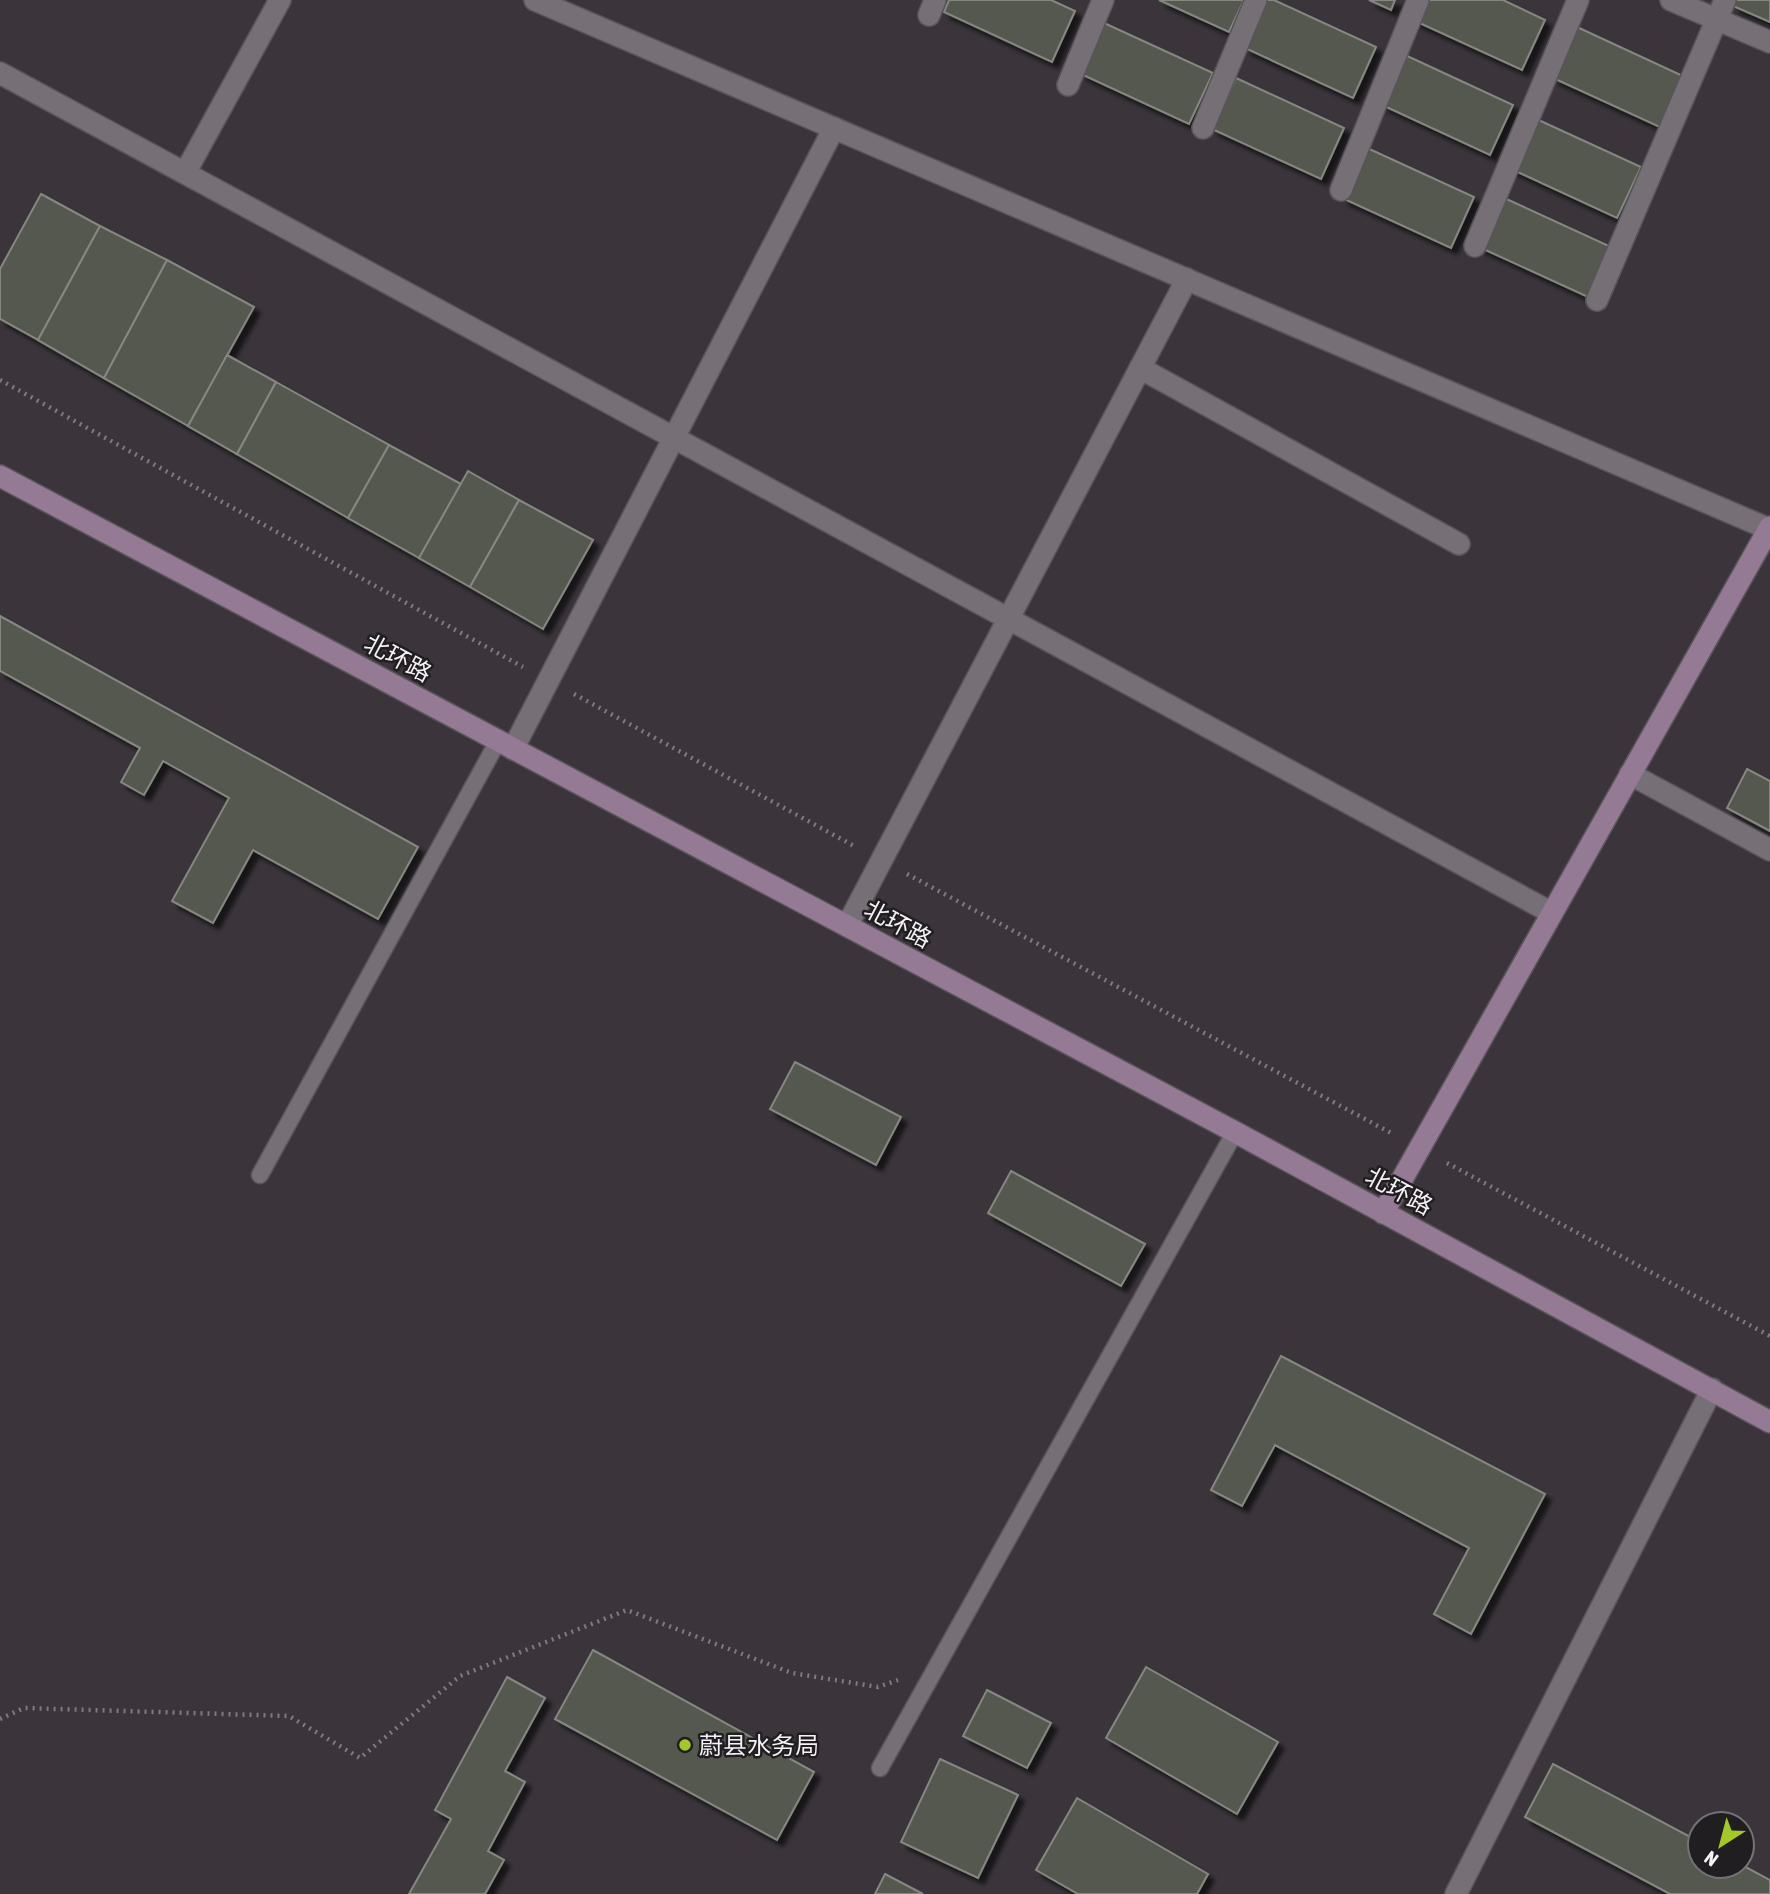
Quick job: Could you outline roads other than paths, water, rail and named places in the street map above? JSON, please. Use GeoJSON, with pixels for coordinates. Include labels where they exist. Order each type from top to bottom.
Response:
{"type":"FeatureCollection","features":[{"type":"Feature","properties":{"kind":"main road","name":"北环路"},"geometry":{"type":"LineString","coordinates":[[0,476],[1235,1132],[1770,1422]]}},
{"type":"Feature","properties":{"kind":"main road"},"geometry":{"type":"LineString","coordinates":[[1383,1213],[1769,528]]}},
{"type":"Feature","properties":{"kind":"street"},"geometry":{"type":"LineString","coordinates":[[186,173],[280,0]]}},
{"type":"Feature","properties":{"kind":"street"},"geometry":{"type":"LineString","coordinates":[[536,0],[1769,528]]}},
{"type":"Feature","properties":{"kind":"street"},"geometry":{"type":"LineString","coordinates":[[1068,85],[1103,0]]}},
{"type":"Feature","properties":{"kind":"street"},"geometry":{"type":"LineString","coordinates":[[1203,128],[1256,0]]}},
{"type":"Feature","properties":{"kind":"street"},"geometry":{"type":"LineString","coordinates":[[1341,190],[1418,0]]}},
{"type":"Feature","properties":{"kind":"street"},"geometry":{"type":"LineString","coordinates":[[1475,246],[1578,0]]}},
{"type":"Feature","properties":{"kind":"street"},"geometry":{"type":"LineString","coordinates":[[1671,0],[1721,10],[1770,42]]}},
{"type":"Feature","properties":{"kind":"street"},"geometry":{"type":"LineString","coordinates":[[1597,300],[1721,10]]}},
{"type":"Feature","properties":{"kind":"street"},"geometry":{"type":"LineString","coordinates":[[0,73],[1552,913]]}},
{"type":"Feature","properties":{"kind":"street"},"geometry":{"type":"LineString","coordinates":[[506,745],[674,438],[834,128]]}},
{"type":"Feature","properties":{"kind":"street"},"geometry":{"type":"LineString","coordinates":[[847,926],[1186,279]]}},
{"type":"Feature","properties":{"kind":"street"},"geometry":{"type":"LineString","coordinates":[[1139,368],[1459,544]]}},
{"type":"Feature","properties":{"kind":"street"},"geometry":{"type":"LineString","coordinates":[[1630,774],[1770,850]]}},
{"type":"Feature","properties":{"kind":"street"},"geometry":{"type":"LineString","coordinates":[[1456,1894],[1712,1389]]}},
{"type":"Feature","properties":{"kind":"lane"},"geometry":{"type":"LineString","coordinates":[[260,1175],[506,745]]}},
{"type":"Feature","properties":{"kind":"lane"},"geometry":{"type":"LineString","coordinates":[[880,1768],[1235,1132]]}},
{"type":"Feature","properties":{"kind":"place","name":"蔚县水务局"},"geometry":{"type":"Point","coordinates":[685,1745]}}]}
